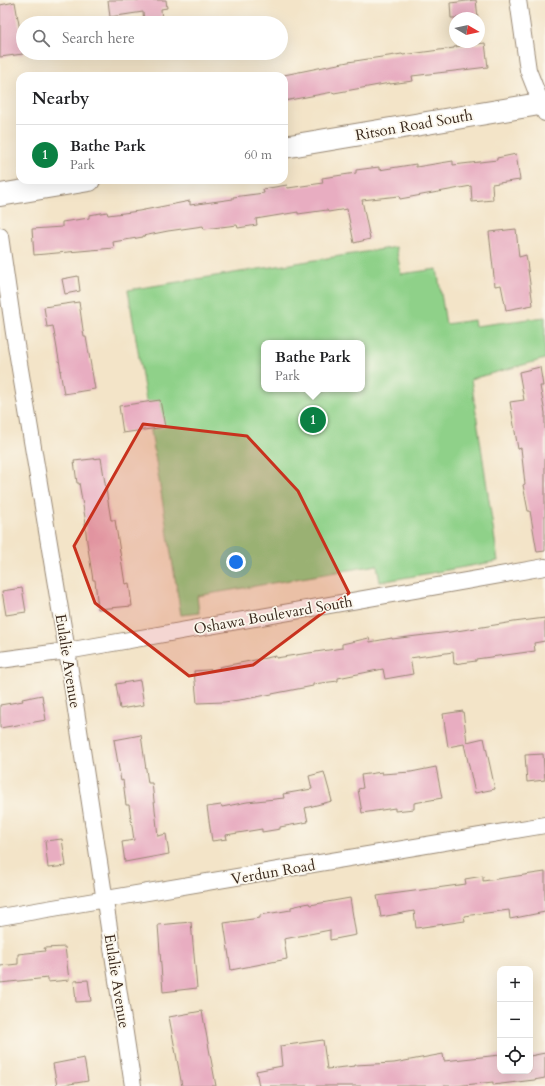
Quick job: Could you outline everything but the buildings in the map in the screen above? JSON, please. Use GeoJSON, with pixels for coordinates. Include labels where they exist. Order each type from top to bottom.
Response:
{"type":"FeatureCollection","features":[{"type":"Feature","properties":{"kind":"main road","name":"Ritson Road South"},"geometry":{"type":"LineString","coordinates":[[288,146],[544,106]]}},
{"type":"Feature","properties":{"kind":"main road"},"geometry":{"type":"LineString","coordinates":[[0,195],[65,184]]}},
{"type":"Feature","properties":{"kind":"street"},"geometry":{"type":"LineString","coordinates":[[518,0],[528,70],[544,106]]}},
{"type":"Feature","properties":{"kind":"street","name":"Eulalie Avenue"},"geometry":{"type":"LineString","coordinates":[[0,236],[133,1086]]}},
{"type":"Feature","properties":{"kind":"street","name":"Oshawa Boulevard South"},"geometry":{"type":"LineString","coordinates":[[0,660],[66,651],[545,567]]}},
{"type":"Feature","properties":{"kind":"street","name":"Verdun Road"},"geometry":{"type":"LineString","coordinates":[[0,917],[545,825]]}},
{"type":"Feature","properties":{"kind":"highlighted area"},"geometry":{"type":"Polygon","coordinates":[[[143,424],[247,436],[298,491],[349,593],[253,665],[189,676],[95,603],[74,546],[143,424]]]}},
{"type":"Feature","properties":{"kind":"green space"},"geometry":{"type":"Polygon","coordinates":[[[396,247],[401,274],[437,269],[446,324],[474,320],[475,326],[545,317],[545,359],[471,379],[498,561],[380,582],[377,565],[197,596],[199,613],[181,615],[128,290],[396,247]]]}},
{"type":"Feature","properties":{"kind":"place","name":"Bathe Park"},"geometry":{"type":"Point","coordinates":[313,420]}}]}
